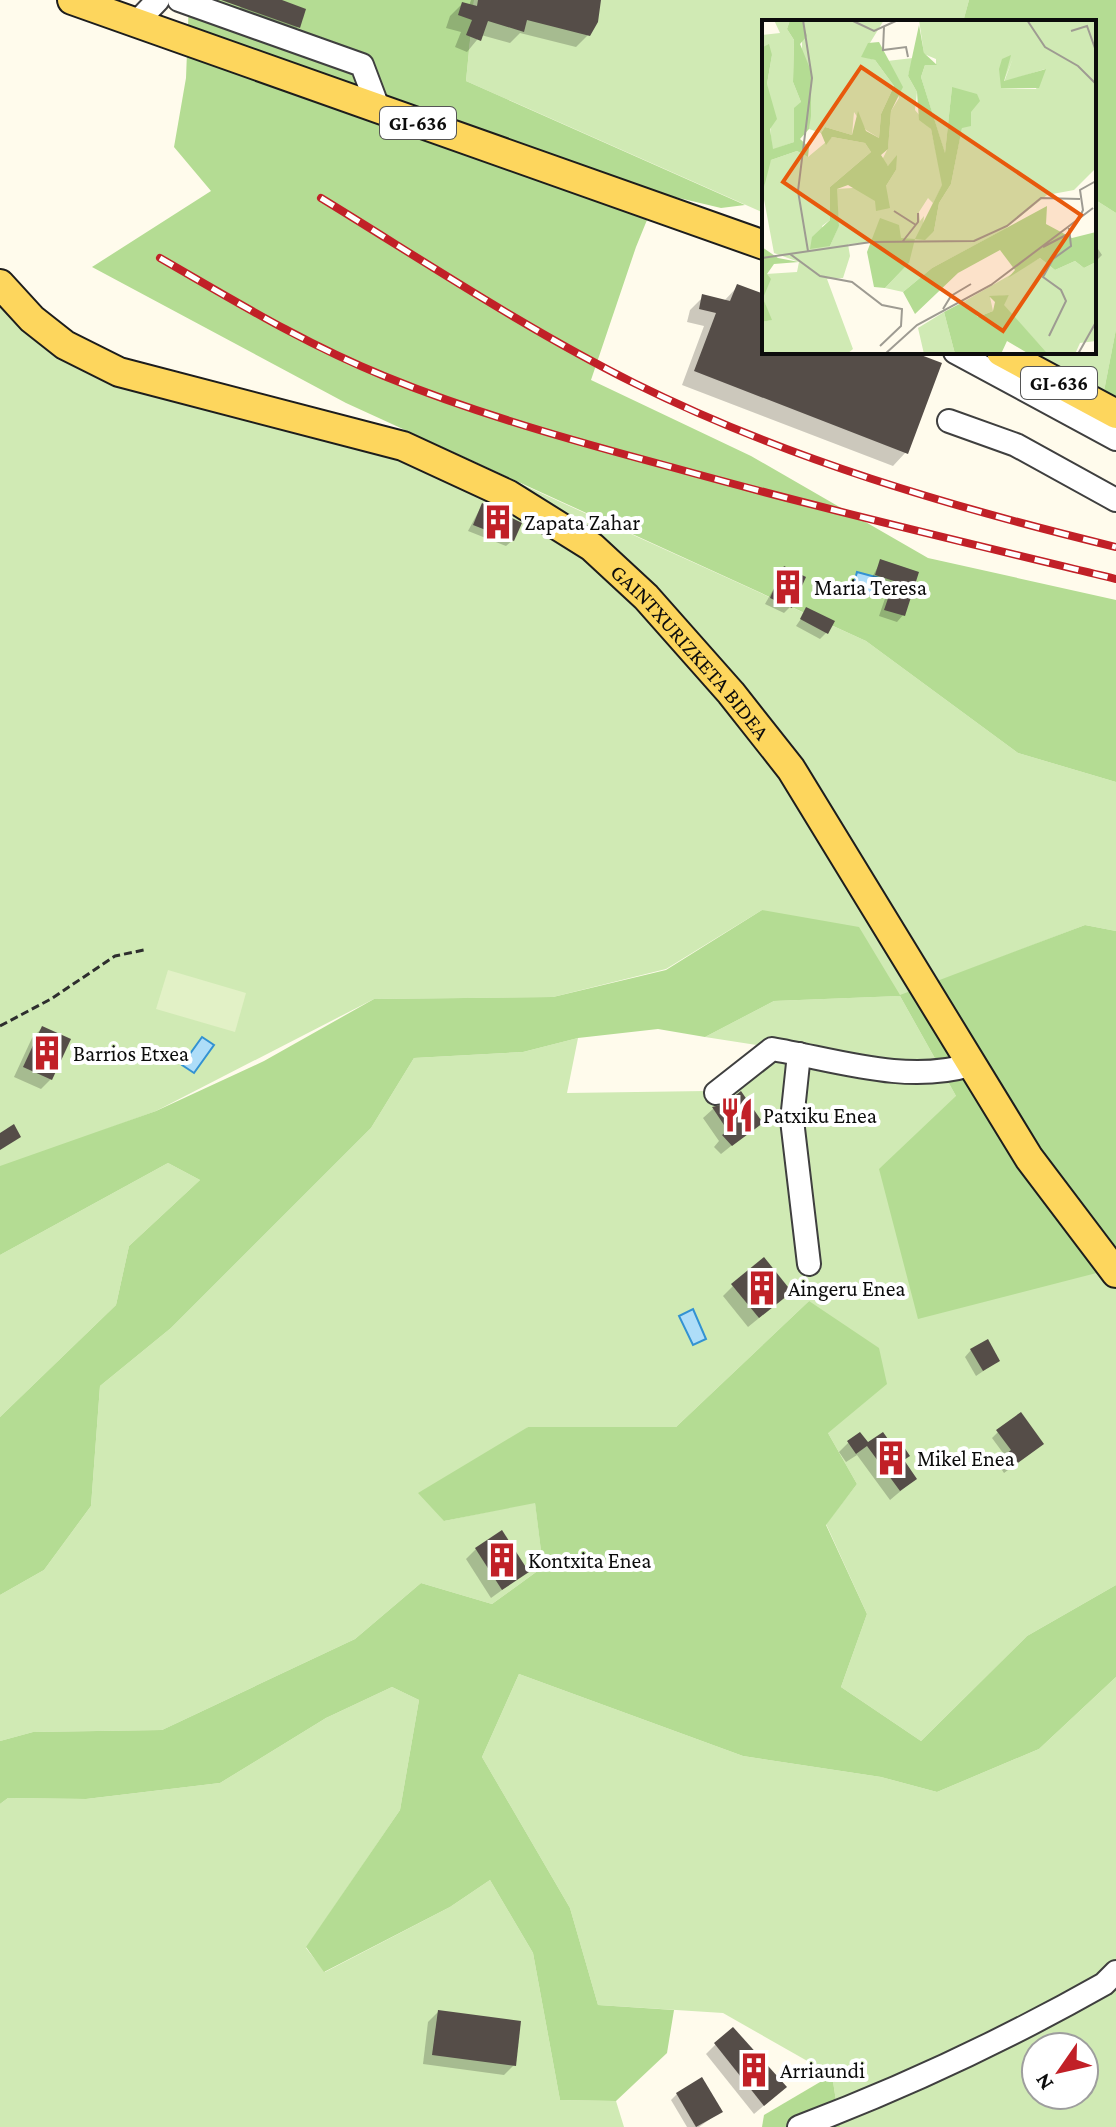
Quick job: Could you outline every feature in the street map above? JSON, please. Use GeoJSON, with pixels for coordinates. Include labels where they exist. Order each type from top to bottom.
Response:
{"type":"FeatureCollection","features":[{"type":"Feature","properties":{"kind":"main road","name":"GI-636"},"geometry":{"type":"LineString","coordinates":[[72,0],[762,244]]}},
{"type":"Feature","properties":{"kind":"main road","name":"GAINTXURIZKETA BIDEA"},"geometry":{"type":"LineString","coordinates":[[0,284],[32,319],[65,345],[109,368],[143,380],[403,446],[509,495],[592,547],[646,597],[731,693],[791,769],[1029,1158],[1116,1273]]}},
{"type":"Feature","properties":{"kind":"main road","name":"GI-636"},"geometry":{"type":"LineString","coordinates":[[1005,354],[1116,414]]}},
{"type":"Feature","properties":{"kind":"street"},"geometry":{"type":"LineString","coordinates":[[136,23],[158,0]]}},
{"type":"Feature","properties":{"kind":"street"},"geometry":{"type":"LineString","coordinates":[[179,0],[362,65],[379,110]]}},
{"type":"Feature","properties":{"kind":"street"},"geometry":{"type":"LineString","coordinates":[[959,354],[1116,439]]}},
{"type":"Feature","properties":{"kind":"street"},"geometry":{"type":"LineString","coordinates":[[949,421],[1016,445],[1116,500]]}},
{"type":"Feature","properties":{"kind":"street"},"geometry":{"type":"LineString","coordinates":[[716,1093],[772,1049],[908,1073],[943,1073],[970,1065]]}},
{"type":"Feature","properties":{"kind":"street"},"geometry":{"type":"LineString","coordinates":[[799,1054],[792,1120],[809,1264]]}},
{"type":"Feature","properties":{"kind":"street"},"geometry":{"type":"LineString","coordinates":[[799,2127],[872,2100],[1001,2042],[1104,1984],[1116,1972]]}},
{"type":"Feature","properties":{"kind":"path"},"geometry":{"type":"LineString","coordinates":[[0,1026],[51,999],[115,956],[144,950]]}},
{"type":"Feature","properties":{"kind":"green space"},"geometry":{"type":"Polygon","coordinates":[[[189,0],[474,0],[466,81],[745,205],[721,208],[658,193],[636,247],[591,380],[751,456],[928,558],[1116,600],[1116,782],[1018,753],[866,641],[346,403],[92,267],[211,191],[174,147],[186,78],[189,0]]]}},
{"type":"Feature","properties":{"kind":"green space"},"geometry":{"type":"Polygon","coordinates":[[[474,0],[969,0],[964,20],[762,20],[762,212],[466,81],[474,0]]]}},
{"type":"Feature","properties":{"kind":"green space"},"geometry":{"type":"Polygon","coordinates":[[[969,0],[1116,0],[1116,213],[1096,200],[1096,20],[964,20],[969,0]]]}},
{"type":"Feature","properties":{"kind":"green space"},"geometry":{"type":"Polygon","coordinates":[[[1096,200],[1116,213],[1116,329],[1104,391],[1038,354],[1096,354],[1096,200]]]}},
{"type":"Feature","properties":{"kind":"green space"},"geometry":{"type":"Polygon","coordinates":[[[0,296],[18,314],[270,421],[423,457],[431,443],[866,641],[1018,753],[1116,782],[1116,931],[1085,925],[900,996],[956,1096],[1116,1268],[1116,1585],[1027,1636],[921,1741],[841,1687],[867,1614],[826,1524],[857,1484],[828,1433],[809,1301],[676,1427],[528,1427],[444,1521],[535,1502],[543,1567],[492,1604],[421,1583],[355,1639],[162,1730],[33,1732],[0,1741],[0,1595],[44,1570],[91,1506],[100,1386],[171,1328],[371,1128],[414,1058],[523,1052],[578,1038],[567,1093],[706,1091],[763,1046],[705,1037],[774,1001],[899,996],[762,910],[666,969],[553,997],[374,999],[156,1111],[0,1168],[0,296]]]}},
{"type":"Feature","properties":{"kind":"green space"},"geometry":{"type":"Polygon","coordinates":[[[1116,329],[1116,398],[1104,391],[1116,329]]]}},
{"type":"Feature","properties":{"kind":"green space"},"geometry":{"type":"Polygon","coordinates":[[[762,910],[859,927],[900,995],[1085,925],[1116,931],[1116,1268],[918,1319],[879,1169],[956,1096],[900,996],[774,1001],[705,1037],[658,1029],[578,1038],[523,1052],[414,1058],[371,1128],[171,1328],[100,1386],[91,1506],[44,1570],[0,1595],[0,1417],[116,1305],[129,1246],[200,1180],[168,1163],[0,1255],[0,1166],[156,1111],[264,1061],[374,999],[553,997],[666,970],[762,910]]]}},
{"type":"Feature","properties":{"kind":"green space"},"geometry":{"type":"Polygon","coordinates":[[[168,970],[246,993],[235,1032],[156,1009],[168,970]]]}},
{"type":"Feature","properties":{"kind":"green space"},"geometry":{"type":"Polygon","coordinates":[[[168,1163],[200,1180],[129,1246],[116,1305],[0,1417],[0,1255],[168,1163]]]}},
{"type":"Feature","properties":{"kind":"green space"},"geometry":{"type":"Polygon","coordinates":[[[809,1301],[879,1348],[887,1384],[828,1433],[857,1484],[826,1525],[867,1614],[841,1687],[921,1741],[1027,1636],[1116,1585],[1116,1677],[1039,1749],[937,1792],[881,1777],[743,1756],[519,1674],[482,1757],[570,1908],[598,2005],[674,2010],[667,2053],[616,2101],[560,2100],[533,1953],[490,1880],[450,1907],[324,1972],[306,1947],[400,1810],[419,1700],[392,1687],[326,1718],[220,1783],[86,1799],[8,1798],[0,1804],[0,1741],[33,1732],[162,1730],[355,1639],[421,1583],[492,1604],[543,1567],[535,1503],[444,1521],[418,1493],[528,1427],[676,1427],[809,1301]]]}},
{"type":"Feature","properties":{"kind":"green space"},"geometry":{"type":"Polygon","coordinates":[[[519,1674],[743,1756],[881,1777],[937,1792],[1039,1749],[1116,1677],[1116,2127],[840,2127],[832,2075],[723,2013],[598,2005],[570,1908],[482,1757],[519,1674]]]}},
{"type":"Feature","properties":{"kind":"green space"},"geometry":{"type":"Polygon","coordinates":[[[392,1687],[419,1700],[400,1810],[306,1948],[325,1972],[450,1907],[490,1880],[533,1953],[560,2100],[616,2101],[624,2127],[0,2127],[0,1804],[8,1798],[86,1799],[220,1783],[326,1718],[392,1687]]]}},
{"type":"Feature","properties":{"kind":"green space"},"geometry":{"type":"Polygon","coordinates":[[[832,2075],[840,2127],[762,2127],[764,2115],[832,2075]]]}},
{"type":"Feature","properties":{"kind":"water"},"geometry":{"type":"Polygon","coordinates":[[[857,572],[883,579],[878,597],[852,590],[857,572]]]}},
{"type":"Feature","properties":{"kind":"water"},"geometry":{"type":"Polygon","coordinates":[[[202,1037],[214,1045],[194,1073],[182,1065],[202,1037]]]}},
{"type":"Feature","properties":{"kind":"water"},"geometry":{"type":"Polygon","coordinates":[[[693,1309],[706,1339],[693,1345],[679,1316],[693,1309]]]}},
{"type":"Feature","properties":{"kind":"building"},"geometry":{"type":"Polygon","coordinates":[[[221,0],[282,0],[306,9],[300,28],[221,0]]]}},
{"type":"Feature","properties":{"kind":"building"},"geometry":{"type":"Polygon","coordinates":[[[478,0],[601,0],[598,22],[590,36],[527,20],[524,32],[488,21],[481,41],[466,35],[472,20],[458,15],[462,2],[477,6],[478,0]]]}},
{"type":"Feature","properties":{"kind":"building"},"geometry":{"type":"Polygon","coordinates":[[[737,284],[762,293],[762,354],[918,354],[942,363],[908,454],[694,371],[716,313],[699,309],[702,294],[730,301],[737,284]]]}},
{"type":"Feature","properties":{"kind":"building","name":"Zapata Zahar"},"geometry":{"type":"Polygon","coordinates":[[[482,503],[522,523],[514,541],[473,525],[482,503]]]}},
{"type":"Feature","properties":{"kind":"building"},"geometry":{"type":"Polygon","coordinates":[[[880,559],[919,572],[905,616],[884,610],[894,581],[875,575],[880,559]]]}},
{"type":"Feature","properties":{"kind":"building","name":"Maria Teresa"},"geometry":{"type":"Polygon","coordinates":[[[784,566],[806,577],[792,608],[770,598],[784,566]]]}},
{"type":"Feature","properties":{"kind":"building"},"geometry":{"type":"Polygon","coordinates":[[[806,607],[835,621],[828,634],[800,619],[806,607]]]}},
{"type":"Feature","properties":{"kind":"building","name":"Barrios Etxea"},"geometry":{"type":"Polygon","coordinates":[[[42,1026],[71,1039],[52,1080],[23,1067],[42,1026]]]}},
{"type":"Feature","properties":{"kind":"building","name":"Patxiku Enea"},"geometry":{"type":"Polygon","coordinates":[[[741,1091],[763,1123],[732,1146],[722,1135],[728,1131],[712,1107],[724,1104],[741,1091]]]}},
{"type":"Feature","properties":{"kind":"building"},"geometry":{"type":"Polygon","coordinates":[[[14,1124],[21,1137],[0,1150],[0,1133],[14,1124]]]}},
{"type":"Feature","properties":{"kind":"building","name":"Aingeru Enea"},"geometry":{"type":"Polygon","coordinates":[[[764,1257],[792,1292],[759,1318],[731,1284],[764,1257]]]}},
{"type":"Feature","properties":{"kind":"building"},"geometry":{"type":"Polygon","coordinates":[[[988,1339],[1000,1361],[983,1371],[970,1349],[988,1339]]]}},
{"type":"Feature","properties":{"kind":"building"},"geometry":{"type":"Polygon","coordinates":[[[1021,1412],[1044,1444],[1011,1468],[1003,1457],[1011,1450],[996,1430],[1021,1412]]]}},
{"type":"Feature","properties":{"kind":"building","name":"Mikel Enea"},"geometry":{"type":"Polygon","coordinates":[[[860,1432],[868,1442],[883,1432],[895,1449],[902,1444],[910,1456],[904,1460],[917,1479],[900,1491],[867,1446],[856,1454],[847,1441],[860,1432]]]}},
{"type":"Feature","properties":{"kind":"building","name":"Kontxita Enea"},"geometry":{"type":"Polygon","coordinates":[[[502,1530],[529,1572],[502,1590],[475,1548],[502,1530]]]}},
{"type":"Feature","properties":{"kind":"building"},"geometry":{"type":"Polygon","coordinates":[[[438,2010],[521,2021],[516,2066],[432,2055],[438,2010]]]}},
{"type":"Feature","properties":{"kind":"building","name":"Arriaundi"},"geometry":{"type":"Polygon","coordinates":[[[733,2027],[787,2087],[764,2106],[714,2043],[733,2027]]]}},
{"type":"Feature","properties":{"kind":"building"},"geometry":{"type":"Polygon","coordinates":[[[702,2077],[723,2112],[696,2127],[676,2093],[702,2077]]]}},
{"type":"Feature","properties":{"kind":"railway"},"geometry":{"type":"LineString","coordinates":[[321,198],[554,340],[692,410],[810,458],[931,498],[1116,547]]}},
{"type":"Feature","properties":{"kind":"railway"},"geometry":{"type":"LineString","coordinates":[[160,258],[326,350],[419,390],[490,415],[782,497],[1116,579]]}},
{"type":"Feature","properties":{"kind":"place","name":"Zapata Zahar"},"geometry":{"type":"Point","coordinates":[498,522]}},
{"type":"Feature","properties":{"kind":"place","name":"Maria Teresa"},"geometry":{"type":"Point","coordinates":[788,587]}},
{"type":"Feature","properties":{"kind":"place","name":"Barrios Etxea"},"geometry":{"type":"Point","coordinates":[47,1053]}},
{"type":"Feature","properties":{"kind":"place","name":"Patxiku Enea"},"geometry":{"type":"Point","coordinates":[737,1115]}},
{"type":"Feature","properties":{"kind":"place","name":"Aingeru Enea"},"geometry":{"type":"Point","coordinates":[762,1288]}},
{"type":"Feature","properties":{"kind":"place","name":"Mikel Enea"},"geometry":{"type":"Point","coordinates":[891,1458]}},
{"type":"Feature","properties":{"kind":"place","name":"Kontxita Enea"},"geometry":{"type":"Point","coordinates":[502,1560]}},
{"type":"Feature","properties":{"kind":"place","name":"Arriaundi"},"geometry":{"type":"Point","coordinates":[754,2070]}}]}
